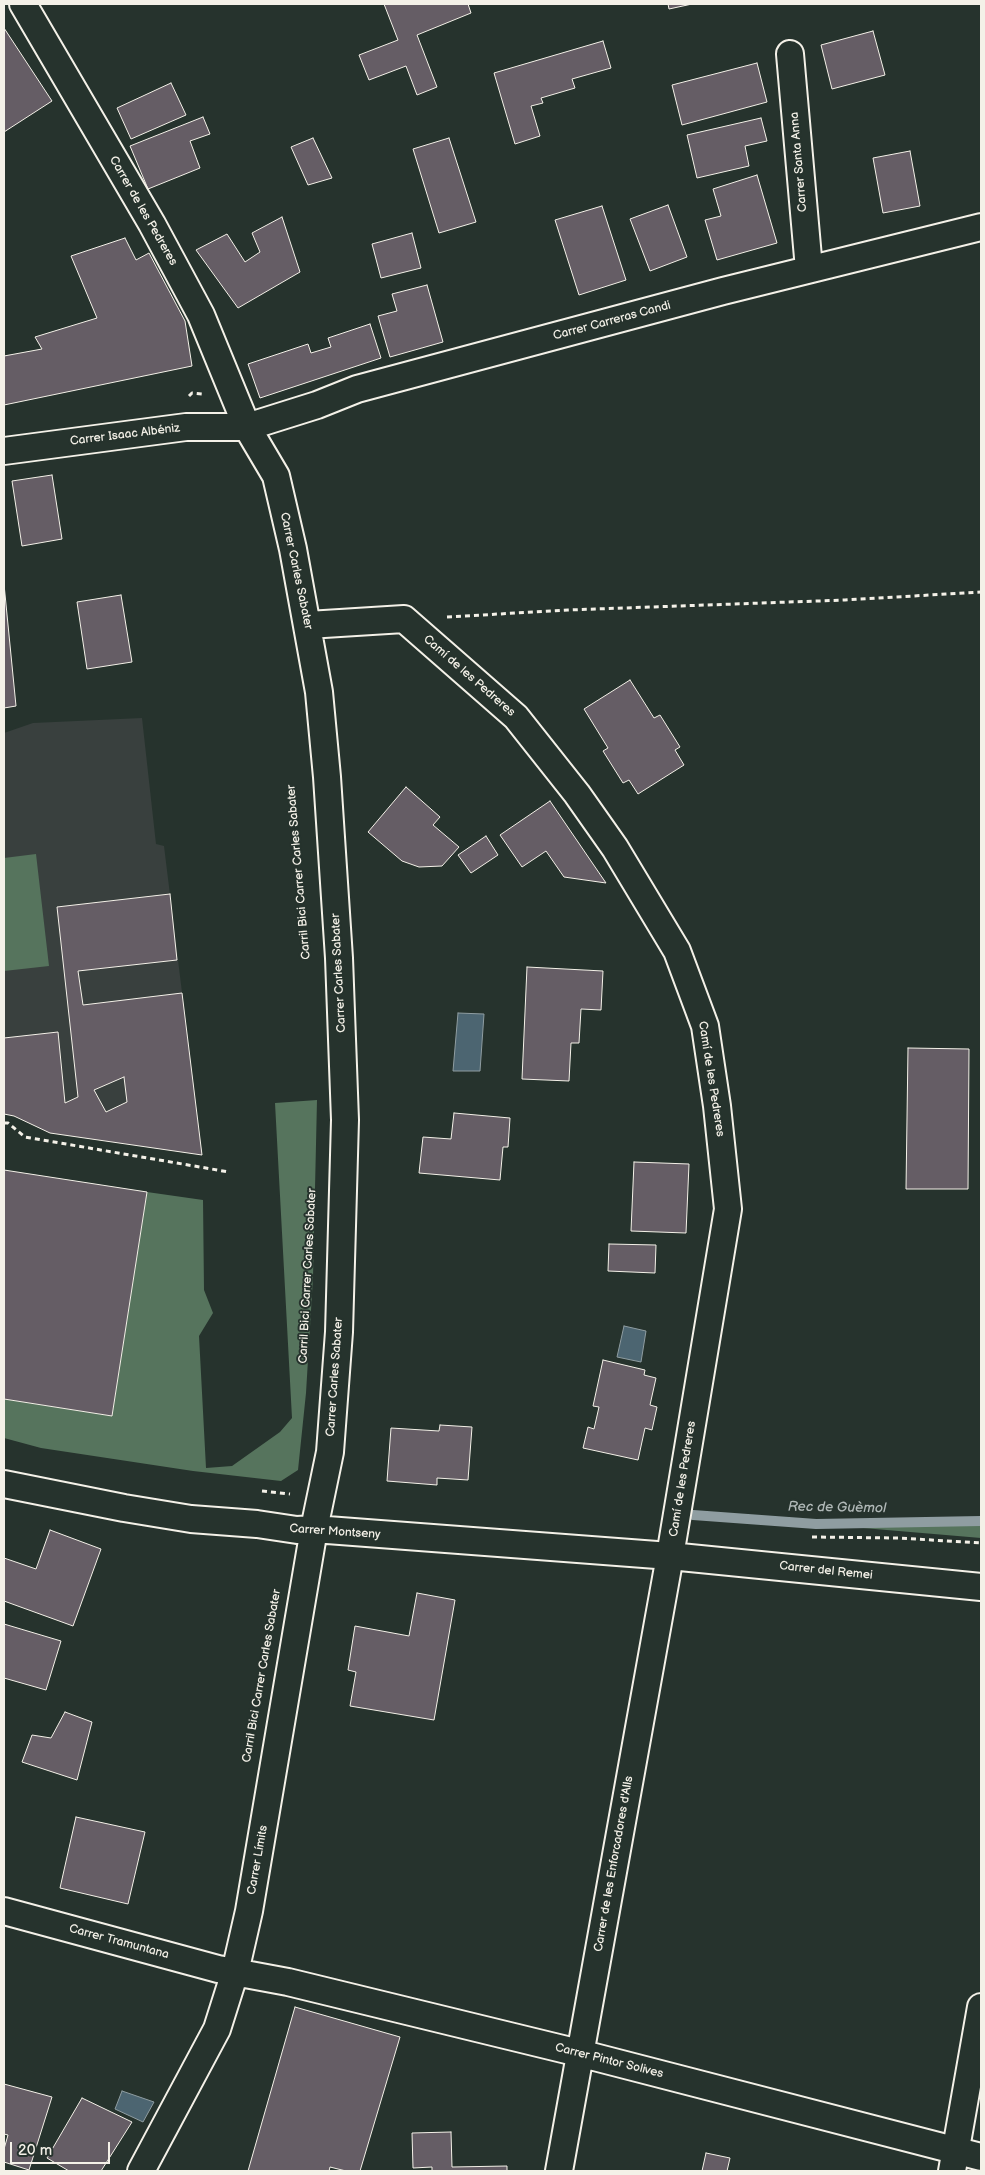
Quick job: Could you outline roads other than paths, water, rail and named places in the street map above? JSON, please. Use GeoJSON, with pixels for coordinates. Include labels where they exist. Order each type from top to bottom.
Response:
{"type":"FeatureCollection","features":[{"type":"Feature","properties":{"kind":"street","name":"Carrer de les Pedreres"},"geometry":{"type":"LineString","coordinates":[[26,5],[152,224],[196,306],[247,427]]}},
{"type":"Feature","properties":{"kind":"street","name":"Carrer Santa Anna"},"geometry":{"type":"LineString","coordinates":[[790,54],[809,270]]}},
{"type":"Feature","properties":{"kind":"street","name":"Carrer Carreras Candi"},"geometry":{"type":"LineString","coordinates":[[247,427],[316,405],[357,389],[809,270],[981,227]]}},
{"type":"Feature","properties":{"kind":"street","name":"Carrer Isaac Albéniz"},"geometry":{"type":"LineString","coordinates":[[4,451],[186,427],[247,427]]}},
{"type":"Feature","properties":{"kind":"street","name":"Carrer Carles Sabater"},"geometry":{"type":"LineString","coordinates":[[247,427],[276,476],[308,625],[319,692],[327,777],[339,958],[345,1120],[339,1332],[330,1452],[314,1530]]}},
{"type":"Feature","properties":{"kind":"street","name":"Camí de les Pedreres"},"geometry":{"type":"LineString","coordinates":[[308,625],[404,619],[516,717],[577,794],[615,848],[678,951],[705,1026],[717,1106],[728,1209],[670,1556]]}},
{"type":"Feature","properties":{"kind":"street","name":"Carrer Montseny"},"geometry":{"type":"LineString","coordinates":[[4,1484],[47,1494],[191,1519],[258,1524],[297,1530],[670,1556]]}},
{"type":"Feature","properties":{"kind":"street","name":"Carrer Límits"},"geometry":{"type":"LineString","coordinates":[[141,2171],[218,2030],[235,1972],[251,1901],[314,1530]]}},
{"type":"Feature","properties":{"kind":"street","name":"Carrer del Remei"},"geometry":{"type":"LineString","coordinates":[[670,1556],[981,1587]]}},
{"type":"Feature","properties":{"kind":"street","name":"Carrer de les Enforcadores d'Alls"},"geometry":{"type":"LineString","coordinates":[[559,2171],[670,1556]]}},
{"type":"Feature","properties":{"kind":"street","name":"Carrer Tramuntana"},"geometry":{"type":"LineString","coordinates":[[4,1911],[235,1972]]}},
{"type":"Feature","properties":{"kind":"street","name":"Carrer Pintor Solives"},"geometry":{"type":"LineString","coordinates":[[235,1972],[288,1982],[580,2053],[954,2161],[981,2157]]}},
{"type":"Feature","properties":{"kind":"street"},"geometry":{"type":"LineString","coordinates":[[954,2161],[981,2007]]}},
{"type":"Feature","properties":{"kind":"water"},"geometry":{"type":"Polygon","coordinates":[[[458,1013],[484,1014],[480,1071],[453,1071],[458,1013]]]}},
{"type":"Feature","properties":{"kind":"water"},"geometry":{"type":"Polygon","coordinates":[[[624,1326],[646,1331],[641,1362],[617,1357],[624,1326]]]}},
{"type":"Feature","properties":{"kind":"water"},"geometry":{"type":"Polygon","coordinates":[[[122,2091],[154,2102],[143,2122],[115,2109],[122,2091]]]}},
{"type":"Feature","properties":{"kind":"waterway","name":"Rec de Guèmol"},"geometry":{"type":"LineString","coordinates":[[693,1515],[816,1524],[981,1521]]}}]}
